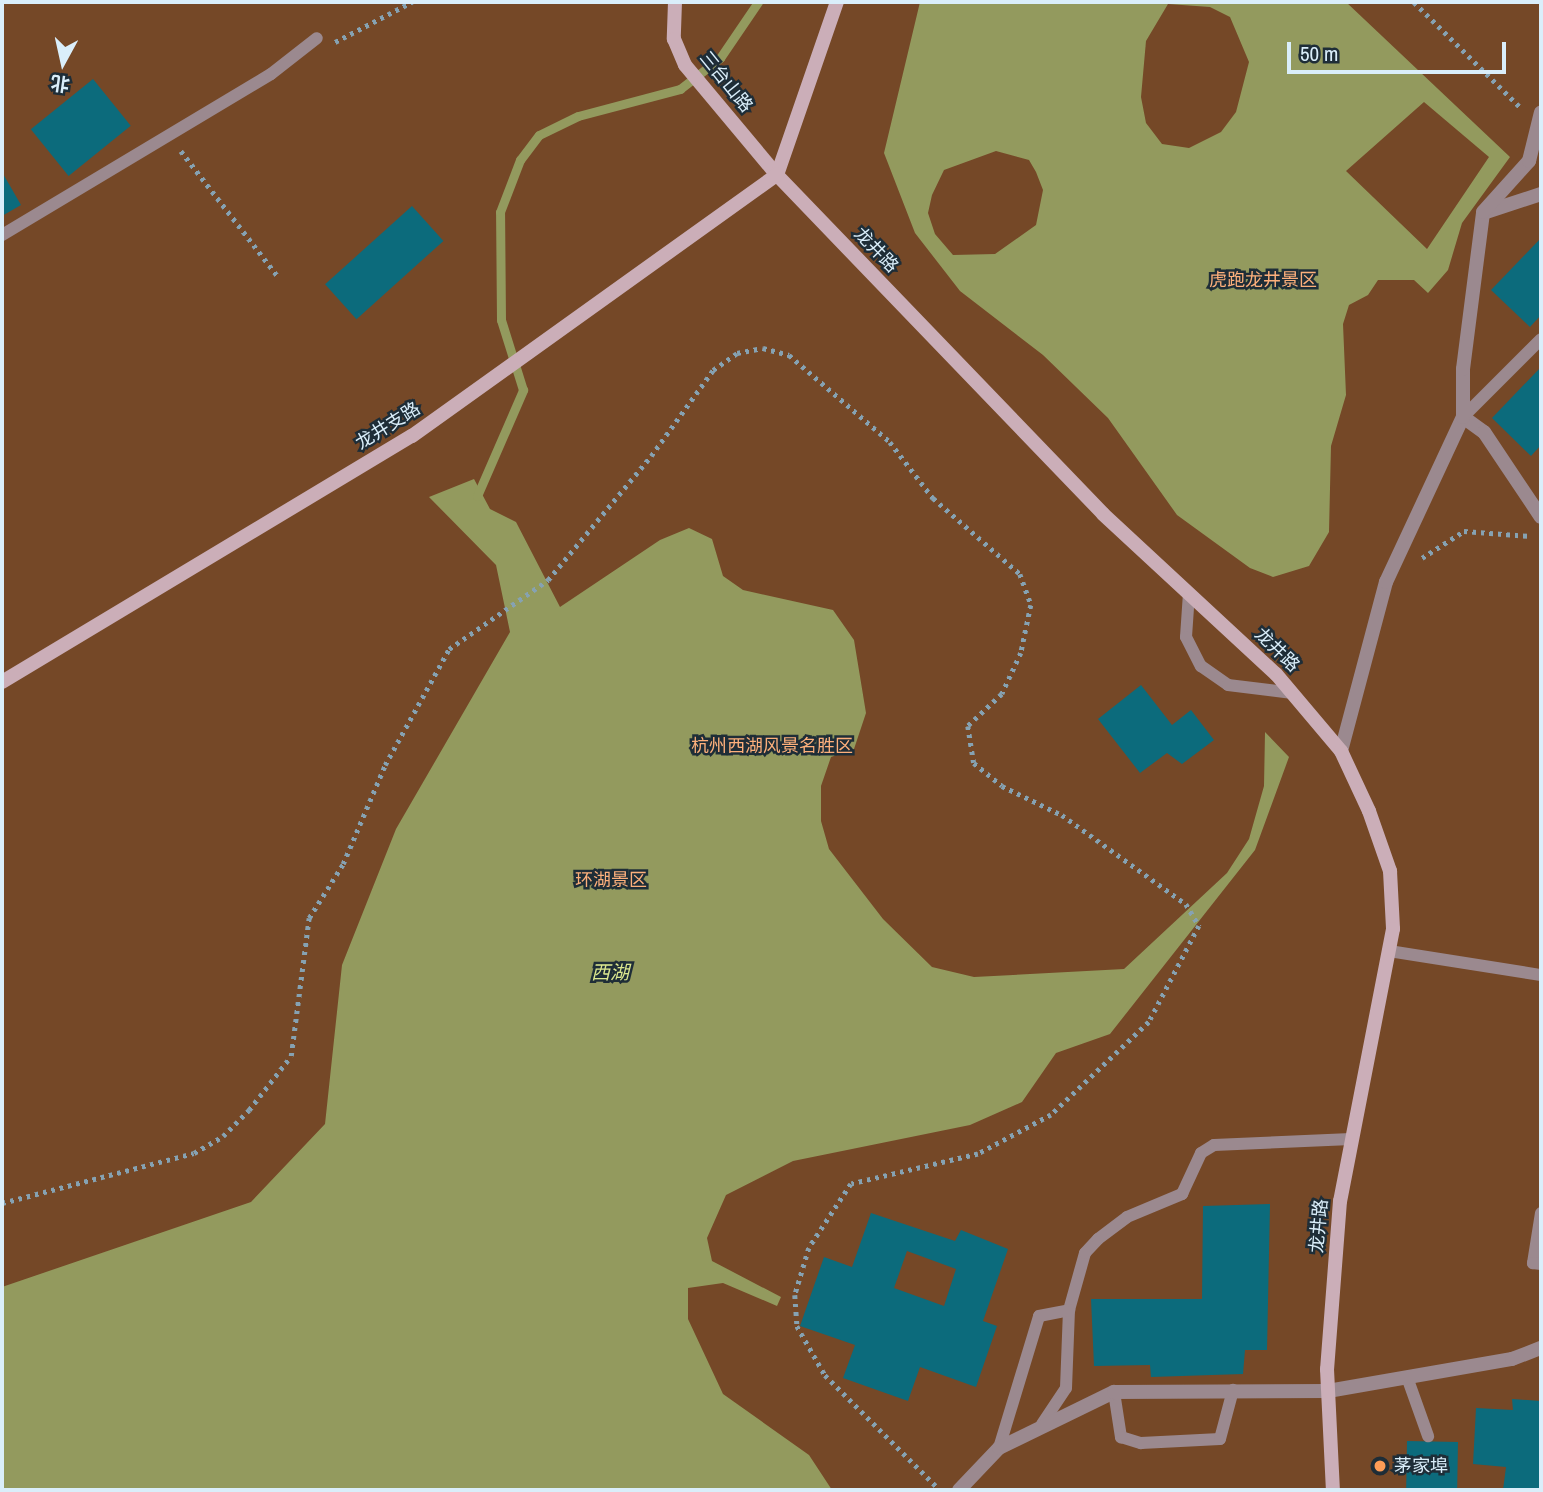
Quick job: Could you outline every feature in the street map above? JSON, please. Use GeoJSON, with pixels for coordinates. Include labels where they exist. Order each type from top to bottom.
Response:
{"type":"FeatureCollection","features":[{"type":"Feature","properties":{"kind":"street","name":"三台山路"},"geometry":{"type":"LineString","coordinates":[[675,2],[674,39],[688,68],[777,175]]}},
{"type":"Feature","properties":{"kind":"street"},"geometry":{"type":"LineString","coordinates":[[777,175],[837,2]]}},
{"type":"Feature","properties":{"kind":"street"},"geometry":{"type":"LineString","coordinates":[[1341,751],[1386,582],[1463,417],[1463,369],[1483,212],[1529,161],[1540,118]]}},
{"type":"Feature","properties":{"kind":"street","name":"龙井支路"},"geometry":{"type":"LineString","coordinates":[[2,682],[412,436],[777,175]]}},
{"type":"Feature","properties":{"kind":"street","name":"龙井路"},"geometry":{"type":"LineString","coordinates":[[777,175],[1103,514],[1293,693],[1341,751],[1390,871],[1389,951],[1340,1201],[1328,1391],[1333,1490]]}},
{"type":"Feature","properties":{"kind":"street"},"geometry":{"type":"LineString","coordinates":[[1483,212],[1541,194]]}},
{"type":"Feature","properties":{"kind":"street"},"geometry":{"type":"LineString","coordinates":[[1463,417],[1485,432],[1541,517]]}},
{"type":"Feature","properties":{"kind":"street"},"geometry":{"type":"LineString","coordinates":[[959,1490],[999,1448],[1042,1424],[1114,1392],[1328,1391],[1541,1349]]}},
{"type":"Feature","properties":{"kind":"lane"},"geometry":{"type":"LineString","coordinates":[[2,235],[169,135],[317,38]]}},
{"type":"Feature","properties":{"kind":"lane"},"geometry":{"type":"LineString","coordinates":[[1463,417],[1541,339]]}},
{"type":"Feature","properties":{"kind":"lane"},"geometry":{"type":"LineString","coordinates":[[1189,593],[1186,636],[1201,666],[1228,685],[1293,693]]}},
{"type":"Feature","properties":{"kind":"lane"},"geometry":{"type":"LineString","coordinates":[[1389,951],[1541,975]]}},
{"type":"Feature","properties":{"kind":"lane"},"geometry":{"type":"LineString","coordinates":[[1042,1424],[1066,1388],[1069,1310],[1085,1252],[1127,1217],[1182,1194],[1201,1153],[1214,1145],[1351,1139]]}},
{"type":"Feature","properties":{"kind":"lane"},"geometry":{"type":"LineString","coordinates":[[1541,1213],[1533,1263],[1541,1264]]}},
{"type":"Feature","properties":{"kind":"lane"},"geometry":{"type":"LineString","coordinates":[[999,1448],[1039,1316],[1069,1310]]}},
{"type":"Feature","properties":{"kind":"lane"},"geometry":{"type":"LineString","coordinates":[[1407,1377],[1428,1436]]}},
{"type":"Feature","properties":{"kind":"lane"},"geometry":{"type":"LineString","coordinates":[[1114,1392],[1121,1437],[1141,1443],[1220,1439],[1233,1390]]}},
{"type":"Feature","properties":{"kind":"path"},"geometry":{"type":"LineString","coordinates":[[317,38],[341,43],[412,2]]}},
{"type":"Feature","properties":{"kind":"path"},"geometry":{"type":"LineString","coordinates":[[1414,2],[1540,118]]}},
{"type":"Feature","properties":{"kind":"path"},"geometry":{"type":"LineString","coordinates":[[169,135],[279,278]]}},
{"type":"Feature","properties":{"kind":"path"},"geometry":{"type":"LineString","coordinates":[[2,1203],[194,1153],[223,1136],[281,1074],[291,1056],[309,918],[343,864],[385,765],[449,649],[548,580],[651,457],[713,370],[737,353],[763,348],[789,355],[890,442],[933,498],[1020,573],[1031,605],[1020,653],[1002,694],[968,726],[974,763],[1002,786],[1062,815],[1196,916],[1196,937],[1149,1022],[1051,1115],[978,1154],[851,1184],[809,1248],[795,1295],[797,1326],[825,1375],[940,1490]]}},
{"type":"Feature","properties":{"kind":"path"},"geometry":{"type":"LineString","coordinates":[[1386,582],[1464,531],[1541,537]]}},
{"type":"Feature","properties":{"kind":"green space","name":"环湖景区"},"geometry":{"type":"Polygon","coordinates":[[[2,2],[1541,2],[1541,1490],[2,1490],[2,2]]]}},
{"type":"Feature","properties":{"kind":"water"},"geometry":{"type":"Polygon","coordinates":[[[920,2],[1346,2],[1510,157],[1462,223],[1448,270],[1428,293],[1414,280],[1378,280],[1368,295],[1349,305],[1343,324],[1346,395],[1331,446],[1329,532],[1309,566],[1273,577],[1250,568],[1177,515],[1108,418],[1043,355],[960,291],[915,233],[884,153],[920,2]],[[1168,4],[1146,41],[1141,97],[1146,123],[1162,144],[1189,148],[1221,132],[1236,112],[1249,62],[1230,17],[1210,7],[1168,4]],[[1424,102],[1346,171],[1427,249],[1489,157],[1424,102]],[[996,151],[944,170],[932,195],[928,213],[935,234],[953,255],[995,254],[1036,225],[1043,190],[1029,160],[996,151]]]}},
{"type":"Feature","properties":{"kind":"water","name":"西湖"},"geometry":{"type":"Polygon","coordinates":[[[474,479],[490,509],[516,522],[560,607],[660,540],[689,528],[712,539],[723,576],[743,590],[833,610],[854,640],[866,713],[854,749],[831,757],[821,786],[821,821],[829,849],[883,919],[932,967],[974,977],[1124,969],[1227,873],[1249,839],[1264,786],[1265,732],[1289,757],[1255,850],[1110,1034],[1056,1053],[1022,1102],[970,1125],[793,1161],[726,1195],[707,1238],[712,1261],[781,1297],[777,1306],[723,1283],[688,1288],[688,1319],[723,1394],[809,1455],[832,1490],[2,1490],[2,1287],[251,1202],[325,1124],[342,965],[396,829],[510,632],[496,565],[429,497],[474,479]]]}},
{"type":"Feature","properties":{"kind":"building"},"geometry":{"type":"Polygon","coordinates":[[[93,79],[131,126],[69,176],[31,129],[93,79]]]}},
{"type":"Feature","properties":{"kind":"building"},"geometry":{"type":"Polygon","coordinates":[[[2,172],[21,205],[2,216],[2,172]]]}},
{"type":"Feature","properties":{"kind":"building"},"geometry":{"type":"Polygon","coordinates":[[[412,206],[443,241],[357,319],[325,284],[412,206]]]}},
{"type":"Feature","properties":{"kind":"building"},"geometry":{"type":"Polygon","coordinates":[[[1541,238],[1541,315],[1530,327],[1491,290],[1541,238]]]}},
{"type":"Feature","properties":{"kind":"building"},"geometry":{"type":"Polygon","coordinates":[[[1541,367],[1541,445],[1531,456],[1492,418],[1541,367]]]}},
{"type":"Feature","properties":{"kind":"building"},"geometry":{"type":"Polygon","coordinates":[[[1141,685],[1172,725],[1191,710],[1214,740],[1182,764],[1167,753],[1140,773],[1098,719],[1141,685]]]}},
{"type":"Feature","properties":{"kind":"building"},"geometry":{"type":"Polygon","coordinates":[[[1270,1204],[1267,1350],[1245,1350],[1243,1374],[1151,1377],[1150,1365],[1094,1366],[1091,1299],[1202,1299],[1203,1206],[1270,1204]]]}},
{"type":"Feature","properties":{"kind":"building"},"geometry":{"type":"Polygon","coordinates":[[[871,1213],[955,1241],[961,1230],[1008,1249],[983,1321],[997,1326],[976,1387],[920,1367],[908,1401],[843,1378],[855,1345],[800,1326],[824,1257],[852,1267],[871,1213]],[[907,1251],[894,1288],[944,1306],[956,1269],[907,1251]]]}},
{"type":"Feature","properties":{"kind":"building"},"geometry":{"type":"Polygon","coordinates":[[[1512,1399],[1541,1401],[1541,1490],[1503,1490],[1506,1467],[1473,1464],[1476,1408],[1513,1410],[1512,1399]]]}},
{"type":"Feature","properties":{"kind":"building"},"geometry":{"type":"Polygon","coordinates":[[[1407,1441],[1458,1442],[1457,1490],[1406,1490],[1407,1441]]]}},
{"type":"Feature","properties":{"kind":"waterway"},"geometry":{"type":"LineString","coordinates":[[477,496],[523,390],[501,320],[500,212],[520,160],[539,135],[578,116],[680,89],[720,58],[758,2]]}},
{"type":"Feature","properties":{"kind":"place","name":"茅家埠"},"geometry":{"type":"Point","coordinates":[1380,1466]}},
{"type":"Feature","properties":{"kind":"park label","name":"虎跑龙井景区"},"geometry":{"type":"Point","coordinates":[1263,280]}},
{"type":"Feature","properties":{"kind":"park label","name":"杭州西湖风景名胜区"},"geometry":{"type":"Point","coordinates":[772,746]}}]}
